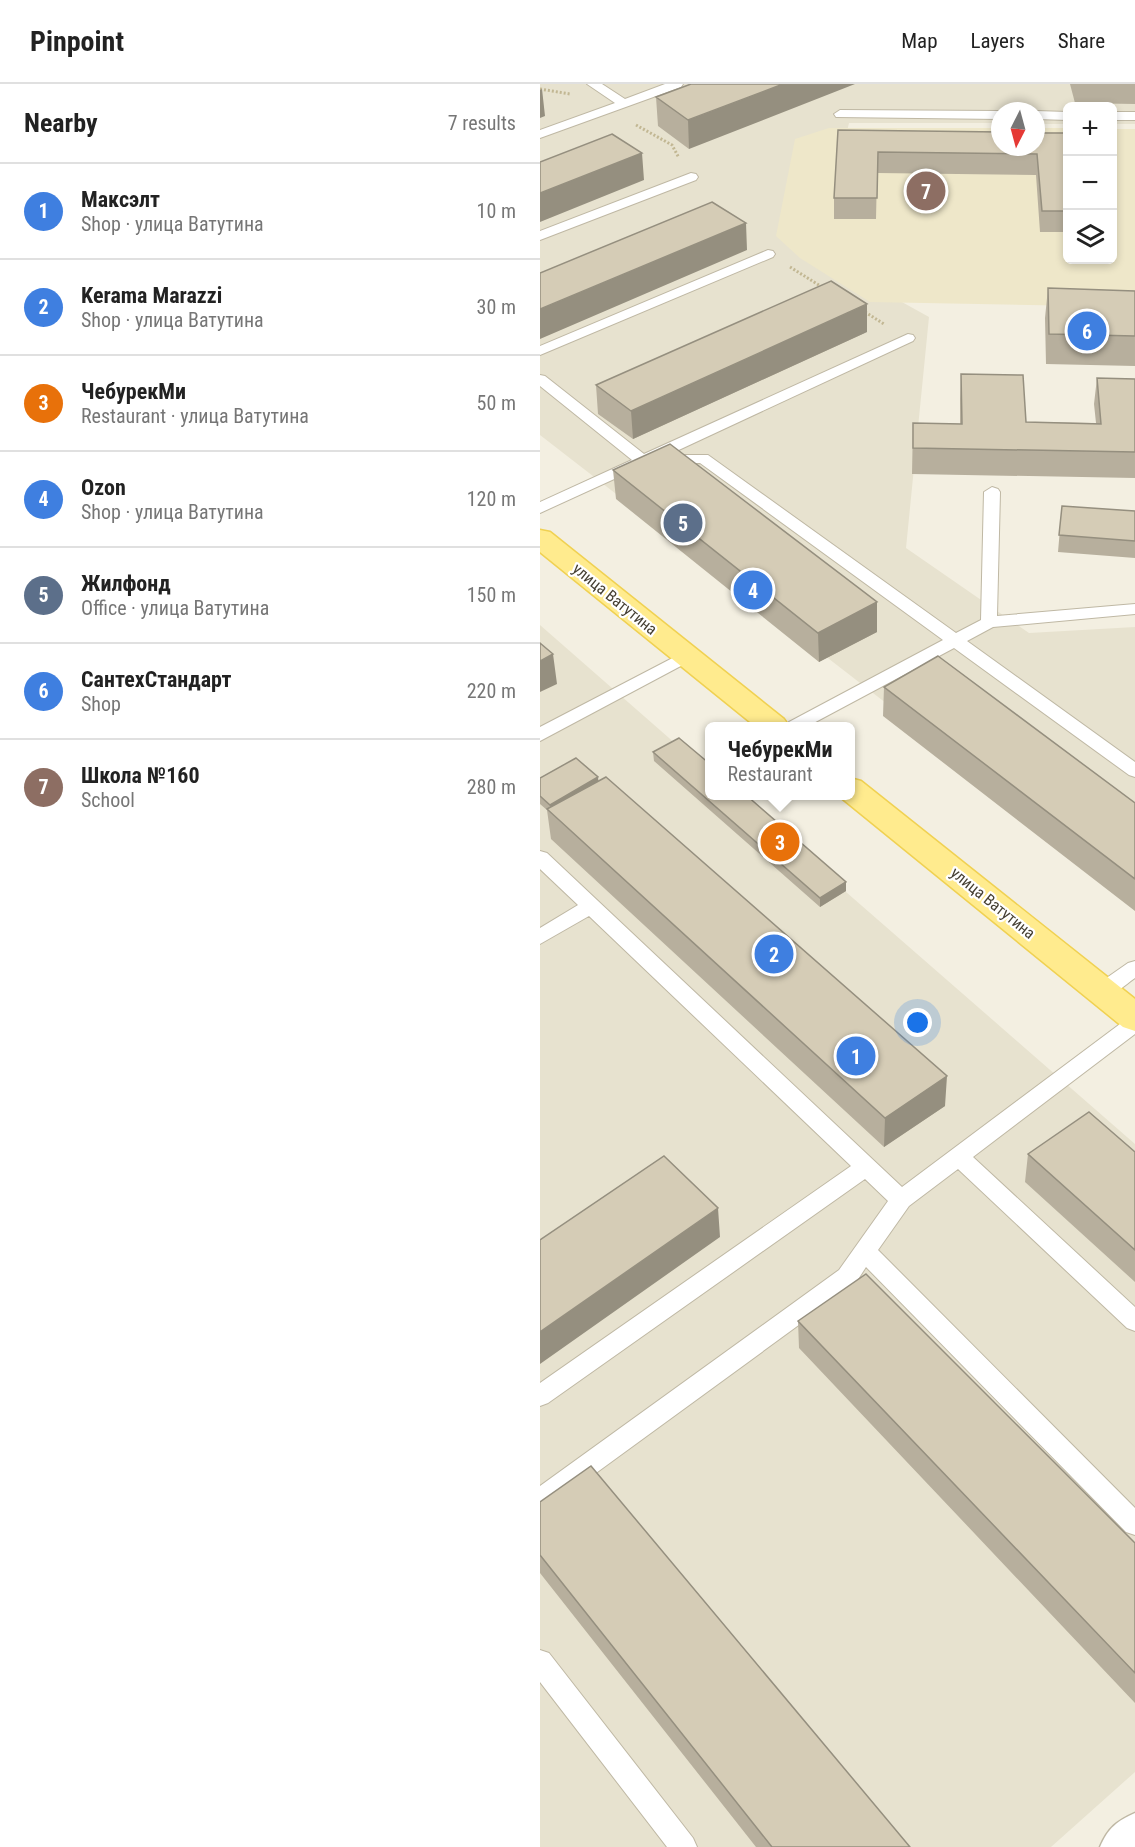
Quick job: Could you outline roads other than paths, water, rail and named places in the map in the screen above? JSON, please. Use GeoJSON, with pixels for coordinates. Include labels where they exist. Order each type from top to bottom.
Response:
{"type":"FeatureCollection","features":[{"type":"Feature","properties":{"kind":"main road","name":"улица Ватутина"},"geometry":{"type":"LineString","coordinates":[[540,538],[769,722]]}},
{"type":"Feature","properties":{"kind":"main road","name":"улица Ватутина"},"geometry":{"type":"LineString","coordinates":[[855,792],[1135,1018]]}},
{"type":"Feature","properties":{"kind":"street"},"geometry":{"type":"LineString","coordinates":[[1123,1847],[1135,1836]]}},
{"type":"Feature","properties":{"kind":"lane"},"geometry":{"type":"LineString","coordinates":[[593,84],[624,103]]}},
{"type":"Feature","properties":{"kind":"lane"},"geometry":{"type":"LineString","coordinates":[[540,134],[676,84]]}},
{"type":"Feature","properties":{"kind":"lane"},"geometry":{"type":"LineString","coordinates":[[840,114],[991,115]]}},
{"type":"Feature","properties":{"kind":"lane"},"geometry":{"type":"LineString","coordinates":[[1045,116],[1063,116]]}},
{"type":"Feature","properties":{"kind":"lane"},"geometry":{"type":"LineString","coordinates":[[1117,116],[1135,116]]}},
{"type":"Feature","properties":{"kind":"lane"},"geometry":{"type":"LineString","coordinates":[[540,236],[691,177]]}},
{"type":"Feature","properties":{"kind":"lane"},"geometry":{"type":"LineString","coordinates":[[540,351],[768,254]]}},
{"type":"Feature","properties":{"kind":"lane"},"geometry":{"type":"LineString","coordinates":[[540,507],[908,338]]}},
{"type":"Feature","properties":{"kind":"lane"},"geometry":{"type":"LineString","coordinates":[[540,379],[642,460],[703,458],[1135,771]]}},
{"type":"Feature","properties":{"kind":"lane"},"geometry":{"type":"LineString","coordinates":[[989,622],[992,492]]}},
{"type":"Feature","properties":{"kind":"lane"},"geometry":{"type":"LineString","coordinates":[[802,722],[989,622],[1135,609]]}},
{"type":"Feature","properties":{"kind":"lane"},"geometry":{"type":"LineString","coordinates":[[540,735],[686,656]]}},
{"type":"Feature","properties":{"kind":"lane"},"geometry":{"type":"LineString","coordinates":[[540,858],[901,1200]]}},
{"type":"Feature","properties":{"kind":"lane"},"geometry":{"type":"LineString","coordinates":[[540,937],[591,906]]}},
{"type":"Feature","properties":{"kind":"lane"},"geometry":{"type":"LineString","coordinates":[[1102,991],[1135,968]]}},
{"type":"Feature","properties":{"kind":"lane"},"geometry":{"type":"LineString","coordinates":[[540,1500],[847,1277],[901,1200],[1135,1023]]}},
{"type":"Feature","properties":{"kind":"lane"},"geometry":{"type":"LineString","coordinates":[[958,1156],[1135,1321]]}},
{"type":"Feature","properties":{"kind":"lane"},"geometry":{"type":"LineString","coordinates":[[540,1396],[866,1167]]}},
{"type":"Feature","properties":{"kind":"lane"},"geometry":{"type":"LineString","coordinates":[[865,1251],[1135,1524]]}},
{"type":"Feature","properties":{"kind":"lane"},"geometry":{"type":"LineString","coordinates":[[540,1662],[684,1847]]}},
{"type":"Feature","properties":{"kind":"place","name":"Школа №160"},"geometry":{"type":"Point","coordinates":[926,191]}},
{"type":"Feature","properties":{"kind":"place","name":"СантехСтандарт"},"geometry":{"type":"Point","coordinates":[1087,331]}},
{"type":"Feature","properties":{"kind":"place","name":"Жилфонд"},"geometry":{"type":"Point","coordinates":[683,523]}},
{"type":"Feature","properties":{"kind":"place","name":"Ozon"},"geometry":{"type":"Point","coordinates":[753,590]}},
{"type":"Feature","properties":{"kind":"place","name":"ЧебурекМи"},"geometry":{"type":"Point","coordinates":[780,842]}},
{"type":"Feature","properties":{"kind":"place","name":"Kerama Marazzi"},"geometry":{"type":"Point","coordinates":[774,954]}},
{"type":"Feature","properties":{"kind":"place","name":"Максэлт"},"geometry":{"type":"Point","coordinates":[856,1056]}}]}
